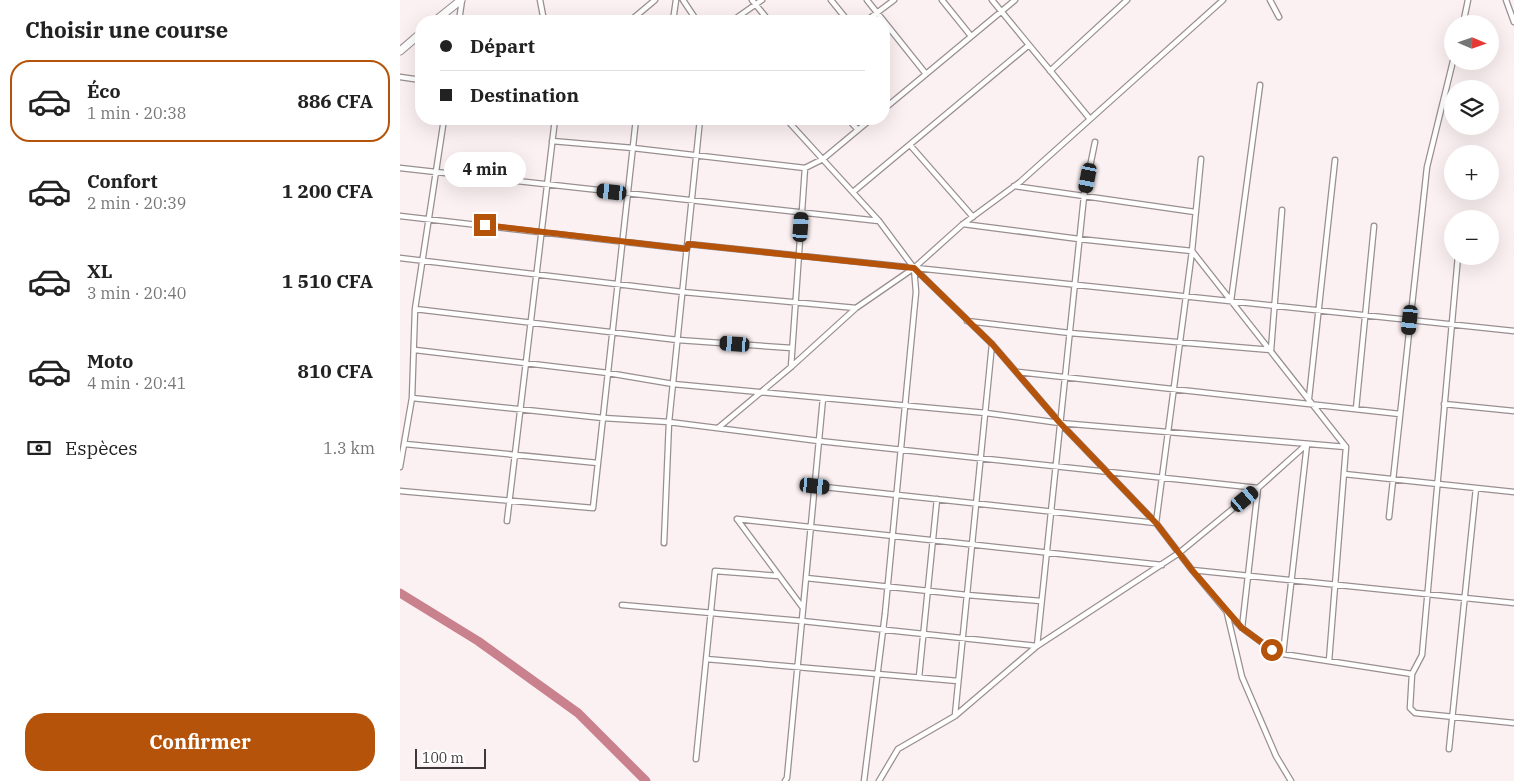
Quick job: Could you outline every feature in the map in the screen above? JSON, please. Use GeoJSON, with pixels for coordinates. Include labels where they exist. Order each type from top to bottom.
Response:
{"type":"FeatureCollection","features":[{"type":"Feature","properties":{"kind":"street"},"geometry":{"type":"LineString","coordinates":[[442,15],[461,0]]}},
{"type":"Feature","properties":{"kind":"street"},"geometry":{"type":"LineString","coordinates":[[460,15],[461,0]]}},
{"type":"Feature","properties":{"kind":"street"},"geometry":{"type":"LineString","coordinates":[[540,0],[543,15]]}},
{"type":"Feature","properties":{"kind":"street"},"geometry":{"type":"LineString","coordinates":[[637,15],[655,0]]}},
{"type":"Feature","properties":{"kind":"street"},"geometry":{"type":"LineString","coordinates":[[674,15],[676,0]]}},
{"type":"Feature","properties":{"kind":"street"},"geometry":{"type":"LineString","coordinates":[[683,0],[693,15]]}},
{"type":"Feature","properties":{"kind":"street"},"geometry":{"type":"LineString","coordinates":[[752,0],[764,15]]}},
{"type":"Feature","properties":{"kind":"street"},"geometry":{"type":"LineString","coordinates":[[741,15],[762,0]]}},
{"type":"Feature","properties":{"kind":"street"},"geometry":{"type":"LineString","coordinates":[[831,0],[843,15]]}},
{"type":"Feature","properties":{"kind":"street"},"geometry":{"type":"LineString","coordinates":[[867,0],[877,13]]}},
{"type":"Feature","properties":{"kind":"street"},"geometry":{"type":"LineString","coordinates":[[874,15],[894,0]]}},
{"type":"Feature","properties":{"kind":"street"},"geometry":{"type":"LineString","coordinates":[[942,0],[971,36]]}},
{"type":"Feature","properties":{"kind":"street"},"geometry":{"type":"LineString","coordinates":[[992,0],[1090,119]]}},
{"type":"Feature","properties":{"kind":"street"},"geometry":{"type":"LineString","coordinates":[[890,104],[1015,0]]}},
{"type":"Feature","properties":{"kind":"street"},"geometry":{"type":"LineString","coordinates":[[1050,71],[1127,0]]}},
{"type":"Feature","properties":{"kind":"street"},"geometry":{"type":"LineString","coordinates":[[718,428],[791,367],[856,308],[914,268],[963,224],[1014,186],[1223,0]]}},
{"type":"Feature","properties":{"kind":"street"},"geometry":{"type":"LineString","coordinates":[[1270,0],[1280,17]]}},
{"type":"Feature","properties":{"kind":"street"},"geometry":{"type":"LineString","coordinates":[[1465,15],[1468,0]]}},
{"type":"Feature","properties":{"kind":"street"},"geometry":{"type":"LineString","coordinates":[[1506,0],[1514,22]]}},
{"type":"Feature","properties":{"kind":"street"},"geometry":{"type":"LineString","coordinates":[[890,29],[926,74]]}},
{"type":"Feature","properties":{"kind":"street"},"geometry":{"type":"LineString","coordinates":[[400,51],[415,38]]}},
{"type":"Feature","properties":{"kind":"street"},"geometry":{"type":"LineString","coordinates":[[853,192],[1029,45]]}},
{"type":"Feature","properties":{"kind":"street"},"geometry":{"type":"LineString","coordinates":[[1390,517],[1427,167],[1452,70]]}},
{"type":"Feature","properties":{"kind":"street"},"geometry":{"type":"LineString","coordinates":[[400,77],[415,79]]}},
{"type":"Feature","properties":{"kind":"street"},"geometry":{"type":"LineString","coordinates":[[1231,301],[1260,86]]}},
{"type":"Feature","properties":{"kind":"street"},"geometry":{"type":"LineString","coordinates":[[400,467],[412,398],[415,309],[443,125]]}},
{"type":"Feature","properties":{"kind":"street"},"geometry":{"type":"LineString","coordinates":[[507,521],[554,125]]}},
{"type":"Feature","properties":{"kind":"street"},"geometry":{"type":"LineString","coordinates":[[400,491],[509,499],[593,508],[635,125]]}},
{"type":"Feature","properties":{"kind":"street"},"geometry":{"type":"LineString","coordinates":[[664,544],[669,422],[699,125]]}},
{"type":"Feature","properties":{"kind":"street"},"geometry":{"type":"LineString","coordinates":[[792,125],[879,221],[914,268],[992,344],[1060,423],[1156,523],[1192,570],[1242,628],[1272,650],[1283,654],[1412,674]]}},
{"type":"Feature","properties":{"kind":"street"},"geometry":{"type":"LineString","coordinates":[[853,125],[858,130]]}},
{"type":"Feature","properties":{"kind":"street"},"geometry":{"type":"LineString","coordinates":[[552,142],[633,148],[805,168],[823,159],[864,125]]}},
{"type":"Feature","properties":{"kind":"street"},"geometry":{"type":"LineString","coordinates":[[1036,646],[1084,196],[1095,142]]}},
{"type":"Feature","properties":{"kind":"street"},"geometry":{"type":"LineString","coordinates":[[910,145],[973,217]]}},
{"type":"Feature","properties":{"kind":"street"},"geometry":{"type":"LineString","coordinates":[[1156,523],[1184,296],[1192,251],[1201,159]]}},
{"type":"Feature","properties":{"kind":"street"},"geometry":{"type":"LineString","coordinates":[[1309,398],[1335,160]]}},
{"type":"Feature","properties":{"kind":"street"},"geometry":{"type":"LineString","coordinates":[[400,168],[879,221]]}},
{"type":"Feature","properties":{"kind":"street"},"geometry":{"type":"LineString","coordinates":[[791,367],[805,168]]}},
{"type":"Feature","properties":{"kind":"street"},"geometry":{"type":"LineString","coordinates":[[1014,186],[1195,212]]}},
{"type":"Feature","properties":{"kind":"street"},"geometry":{"type":"LineString","coordinates":[[1271,350],[1282,210]]}},
{"type":"Feature","properties":{"kind":"street"},"geometry":{"type":"LineString","coordinates":[[400,216],[623,241],[799,256],[1514,331]]}},
{"type":"Feature","properties":{"kind":"street"},"geometry":{"type":"LineString","coordinates":[[963,224],[1079,240],[1192,251],[1346,447],[1329,661]]}},
{"type":"Feature","properties":{"kind":"street"},"geometry":{"type":"LineString","coordinates":[[1356,409],[1374,226]]}},
{"type":"Feature","properties":{"kind":"street"},"geometry":{"type":"LineString","coordinates":[[400,258],[683,292],[796,304],[856,308]]}},
{"type":"Feature","properties":{"kind":"street"},"geometry":{"type":"LineString","coordinates":[[1457,265],[1429,593],[1422,655],[1412,674],[1410,708],[1415,713],[1514,723]]}},
{"type":"Feature","properties":{"kind":"street"},"geometry":{"type":"LineString","coordinates":[[864,781],[893,536],[916,292],[914,268]]}},
{"type":"Feature","properties":{"kind":"street"},"geometry":{"type":"LineString","coordinates":[[415,309],[678,340],[792,348]]}},
{"type":"Feature","properties":{"kind":"street"},"geometry":{"type":"LineString","coordinates":[[967,321],[1070,333],[1271,350]]}},
{"type":"Feature","properties":{"kind":"street"},"geometry":{"type":"LineString","coordinates":[[955,716],[992,344]]}},
{"type":"Feature","properties":{"kind":"street"},"geometry":{"type":"LineString","coordinates":[[415,350],[608,373],[673,384],[986,414],[1060,423],[1346,447]]}},
{"type":"Feature","properties":{"kind":"street"},"geometry":{"type":"LineString","coordinates":[[1018,372],[1400,414]]}},
{"type":"Feature","properties":{"kind":"street"},"geometry":{"type":"LineString","coordinates":[[412,398],[603,418],[669,422],[819,441],[1258,488]]}},
{"type":"Feature","properties":{"kind":"street"},"geometry":{"type":"LineString","coordinates":[[785,781],[787,778],[823,398]]}},
{"type":"Feature","properties":{"kind":"street"},"geometry":{"type":"LineString","coordinates":[[1444,404],[1514,411]]}},
{"type":"Feature","properties":{"kind":"street"},"geometry":{"type":"LineString","coordinates":[[405,444],[598,463]]}},
{"type":"Feature","properties":{"kind":"street"},"geometry":{"type":"LineString","coordinates":[[879,781],[898,749],[955,716],[1036,646],[1180,554],[1307,444]]}},
{"type":"Feature","properties":{"kind":"street"},"geometry":{"type":"LineString","coordinates":[[1283,654],[1307,444]]}},
{"type":"Feature","properties":{"kind":"street"},"geometry":{"type":"LineString","coordinates":[[1344,474],[1514,492]]}},
{"type":"Feature","properties":{"kind":"street"},"geometry":{"type":"LineString","coordinates":[[815,486],[1156,523]]}},
{"type":"Feature","properties":{"kind":"street"},"geometry":{"type":"LineString","coordinates":[[1242,628],[1258,488]]}},
{"type":"Feature","properties":{"kind":"street"},"geometry":{"type":"LineString","coordinates":[[1449,749],[1476,488]]}},
{"type":"Feature","properties":{"kind":"street"},"geometry":{"type":"LineString","coordinates":[[919,678],[937,499]]}},
{"type":"Feature","properties":{"kind":"street"},"geometry":{"type":"LineString","coordinates":[[803,608],[737,519],[1162,565]]}},
{"type":"Feature","properties":{"kind":"street"},"geometry":{"type":"LineString","coordinates":[[1192,570],[1514,603]]}},
{"type":"Feature","properties":{"kind":"street"},"geometry":{"type":"LineString","coordinates":[[696,759],[715,571],[779,576]]}},
{"type":"Feature","properties":{"kind":"street"},"geometry":{"type":"LineString","coordinates":[[806,578],[967,596],[1042,601]]}},
{"type":"Feature","properties":{"kind":"street"},"geometry":{"type":"LineString","coordinates":[[622,605],[802,621],[1036,646]]}},
{"type":"Feature","properties":{"kind":"street"},"geometry":{"type":"LineString","coordinates":[[1227,612],[1242,677],[1276,756],[1291,781]]}},
{"type":"Feature","properties":{"kind":"street"},"geometry":{"type":"LineString","coordinates":[[706,659],[958,681]]}},
{"type":"Feature","properties":{"kind":"waterway"},"geometry":{"type":"LineString","coordinates":[[400,593],[478,641],[578,713],[646,781]]}},
{"type":"Feature","properties":{"kind":"route"},"geometry":{"type":"LineString","coordinates":[[485,225],[687,249],[688,244],[914,268],[992,344],[1060,423],[1156,523],[1227,612],[1242,628],[1272,650]]}}]}
